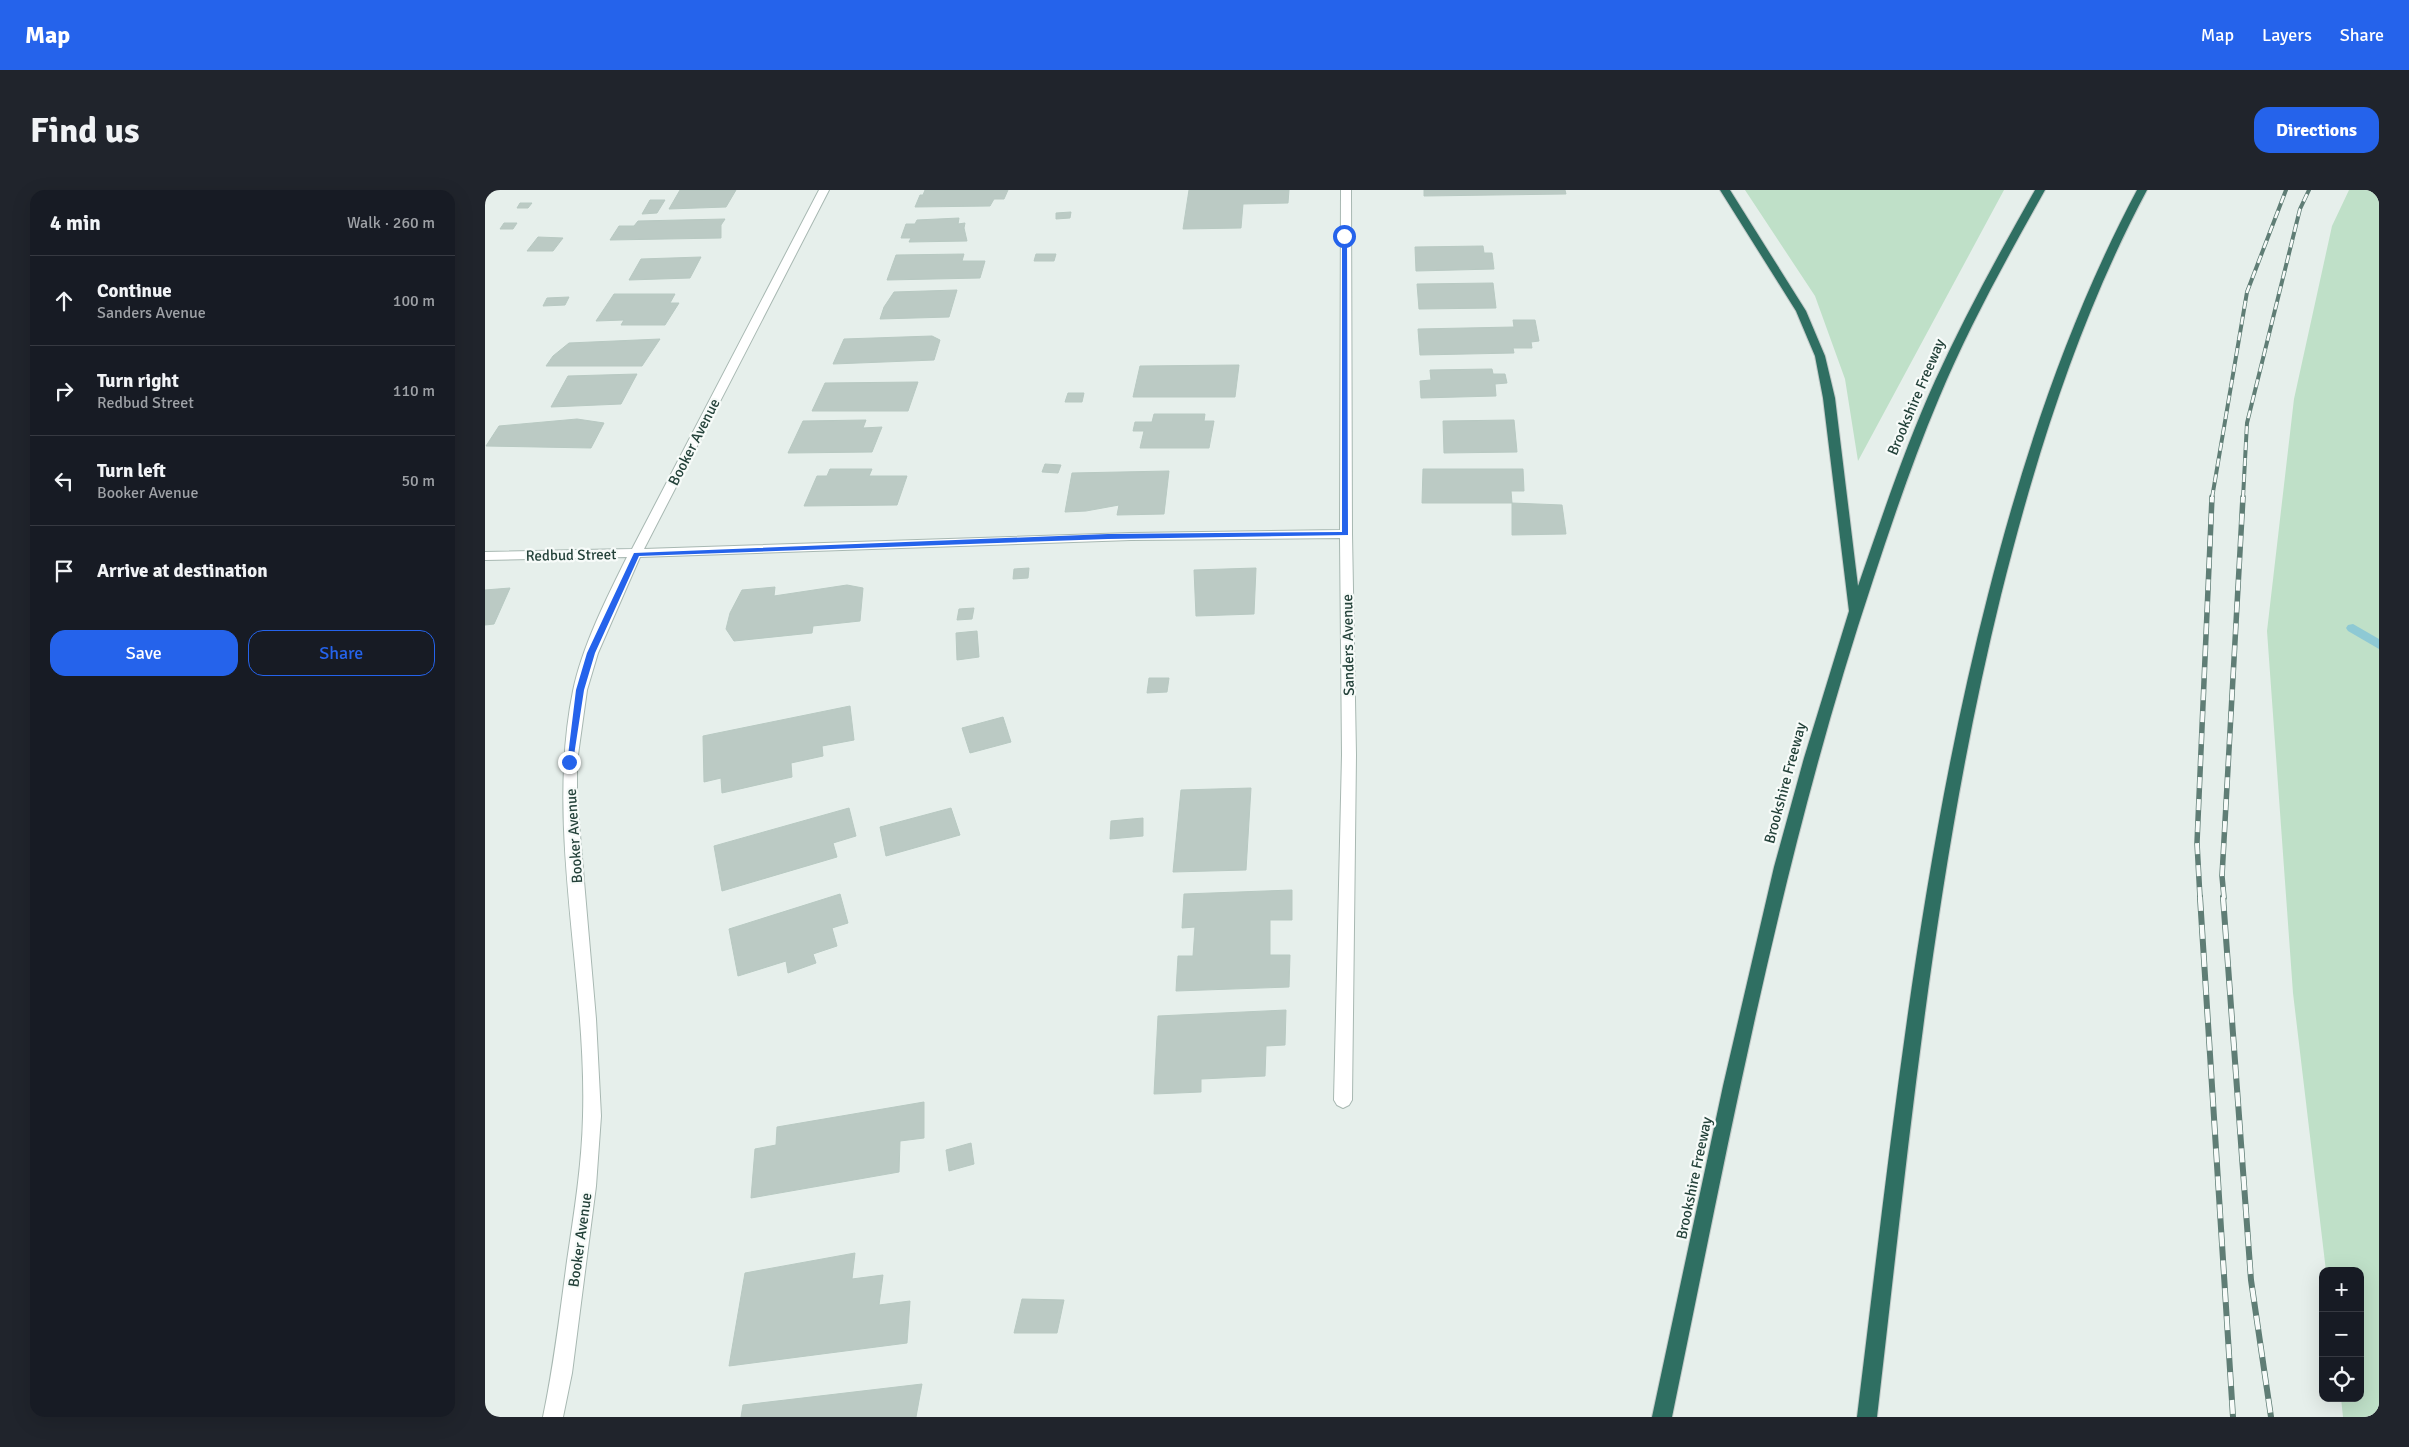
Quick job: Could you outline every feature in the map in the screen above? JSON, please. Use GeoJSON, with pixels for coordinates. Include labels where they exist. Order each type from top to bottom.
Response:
{"type":"FeatureCollection","features":[{"type":"Feature","properties":{"kind":"highway"},"geometry":{"type":"LineString","coordinates":[[1725,190],[1801,311],[1820,356],[1829,398],[1854,612]]}},
{"type":"Feature","properties":{"kind":"highway","name":"Brookshire Freeway"},"geometry":{"type":"LineString","coordinates":[[1662,1417],[1773,901],[1803,784],[1854,612],[1914,444],[1940,382],[1992,274],[2040,190]]}},
{"type":"Feature","properties":{"kind":"highway"},"geometry":{"type":"LineString","coordinates":[[1867,1417],[1926,938],[1946,818],[1986,622],[2028,470],[2048,406],[2091,296],[2143,190]]}},
{"type":"Feature","properties":{"kind":"street","name":"Booker Avenue"},"geometry":{"type":"LineString","coordinates":[[553,1417],[562,1373],[586,1196],[592,1116],[588,1019],[570,800],[569,762],[580,690],[591,653],[636,554],[824,190]]}},
{"type":"Feature","properties":{"kind":"street","name":"Sanders Avenue"},"geometry":{"type":"LineString","coordinates":[[1343,1100],[1349,756],[1346,534],[1346,190]]}},
{"type":"Feature","properties":{"kind":"street","name":"Redbud Street"},"geometry":{"type":"LineString","coordinates":[[485,556],[636,554],[1108,536],[1346,534]]}},
{"type":"Feature","properties":{"kind":"green space"},"geometry":{"type":"Polygon","coordinates":[[[1745,190],[2004,190],[1858,461],[1845,379],[1815,296],[1745,190]]]}},
{"type":"Feature","properties":{"kind":"green space"},"geometry":{"type":"Polygon","coordinates":[[[2349,190],[2379,190],[2379,1417],[2343,1417],[2341,1402],[2364,1402],[2364,1267],[2326,1267],[2293,993],[2267,631],[2294,399],[2332,226],[2349,190]]]}},
{"type":"Feature","properties":{"kind":"building"},"geometry":{"type":"Polygon","coordinates":[[[680,190],[736,190],[726,207],[669,209],[680,190]]]}},
{"type":"Feature","properties":{"kind":"building"},"geometry":{"type":"Polygon","coordinates":[[[925,190],[1008,190],[1004,199],[994,199],[990,206],[915,207],[920,195],[923,195],[925,190]]]}},
{"type":"Feature","properties":{"kind":"building"},"geometry":{"type":"Polygon","coordinates":[[[1189,190],[1289,190],[1288,203],[1243,204],[1241,228],[1183,229],[1189,190]]]}},
{"type":"Feature","properties":{"kind":"building"},"geometry":{"type":"Polygon","coordinates":[[[1424,190],[1565,190],[1566,194],[1424,196],[1424,190]]]}},
{"type":"Feature","properties":{"kind":"building"},"geometry":{"type":"Polygon","coordinates":[[[650,200],[665,200],[657,213],[642,214],[650,200]]]}},
{"type":"Feature","properties":{"kind":"building"},"geometry":{"type":"Polygon","coordinates":[[[520,203],[532,203],[528,208],[517,208],[520,203]]]}},
{"type":"Feature","properties":{"kind":"building"},"geometry":{"type":"Polygon","coordinates":[[[1071,212],[1070,218],[1056,219],[1056,213],[1071,212]]]}},
{"type":"Feature","properties":{"kind":"building"},"geometry":{"type":"Polygon","coordinates":[[[959,218],[958,224],[965,223],[964,228],[967,241],[909,242],[911,238],[901,238],[906,224],[915,224],[917,220],[959,218]]]}},
{"type":"Feature","properties":{"kind":"building"},"geometry":{"type":"Polygon","coordinates":[[[725,219],[721,225],[721,238],[610,240],[619,226],[634,226],[638,221],[725,219]]]}},
{"type":"Feature","properties":{"kind":"building"},"geometry":{"type":"Polygon","coordinates":[[[504,223],[517,223],[513,229],[500,229],[504,223]]]}},
{"type":"Feature","properties":{"kind":"building"},"geometry":{"type":"Polygon","coordinates":[[[538,237],[563,238],[553,251],[527,251],[538,237]]]}},
{"type":"Feature","properties":{"kind":"building"},"geometry":{"type":"Polygon","coordinates":[[[1483,246],[1484,253],[1492,253],[1494,269],[1416,271],[1415,247],[1483,246]]]}},
{"type":"Feature","properties":{"kind":"building"},"geometry":{"type":"Polygon","coordinates":[[[964,254],[962,261],[985,261],[980,278],[887,280],[896,255],[964,254]]]}},
{"type":"Feature","properties":{"kind":"building"},"geometry":{"type":"Polygon","coordinates":[[[1036,254],[1056,254],[1054,261],[1034,261],[1036,254]]]}},
{"type":"Feature","properties":{"kind":"building"},"geometry":{"type":"Polygon","coordinates":[[[701,257],[690,278],[629,280],[641,259],[701,257]]]}},
{"type":"Feature","properties":{"kind":"building"},"geometry":{"type":"Polygon","coordinates":[[[1493,283],[1496,308],[1419,309],[1417,284],[1493,283]]]}},
{"type":"Feature","properties":{"kind":"building"},"geometry":{"type":"Polygon","coordinates":[[[957,290],[949,317],[880,319],[884,307],[894,292],[957,290]]]}},
{"type":"Feature","properties":{"kind":"building"},"geometry":{"type":"Polygon","coordinates":[[[614,294],[675,294],[670,303],[679,303],[665,325],[621,325],[624,320],[596,321],[614,294]]]}},
{"type":"Feature","properties":{"kind":"building"},"geometry":{"type":"Polygon","coordinates":[[[569,297],[565,305],[543,306],[547,298],[569,297]]]}},
{"type":"Feature","properties":{"kind":"building"},"geometry":{"type":"Polygon","coordinates":[[[1513,320],[1535,320],[1539,341],[1531,342],[1532,348],[1513,348],[1514,353],[1420,355],[1418,329],[1514,327],[1513,320]]]}},
{"type":"Feature","properties":{"kind":"building"},"geometry":{"type":"Polygon","coordinates":[[[932,336],[940,340],[934,360],[833,364],[844,339],[932,336]]]}},
{"type":"Feature","properties":{"kind":"building"},"geometry":{"type":"Polygon","coordinates":[[[660,339],[642,366],[546,366],[553,356],[569,343],[660,339]]]}},
{"type":"Feature","properties":{"kind":"building"},"geometry":{"type":"Polygon","coordinates":[[[1239,365],[1235,397],[1133,397],[1140,366],[1239,365]]]}},
{"type":"Feature","properties":{"kind":"building"},"geometry":{"type":"Polygon","coordinates":[[[1492,369],[1493,374],[1505,374],[1507,383],[1495,384],[1496,396],[1421,398],[1420,381],[1431,380],[1430,370],[1492,369]]]}},
{"type":"Feature","properties":{"kind":"building"},"geometry":{"type":"Polygon","coordinates":[[[637,374],[621,404],[551,407],[568,376],[637,374]]]}},
{"type":"Feature","properties":{"kind":"building"},"geometry":{"type":"Polygon","coordinates":[[[918,382],[908,411],[812,411],[825,383],[918,382]]]}},
{"type":"Feature","properties":{"kind":"building"},"geometry":{"type":"Polygon","coordinates":[[[1068,393],[1084,393],[1082,402],[1065,402],[1068,393]]]}},
{"type":"Feature","properties":{"kind":"building"},"geometry":{"type":"Polygon","coordinates":[[[1154,414],[1205,414],[1204,421],[1214,421],[1209,448],[1140,448],[1144,431],[1133,431],[1135,422],[1152,422],[1154,414]]]}},
{"type":"Feature","properties":{"kind":"building"},"geometry":{"type":"Polygon","coordinates":[[[577,419],[604,423],[591,448],[486,446],[499,426],[577,419]]]}},
{"type":"Feature","properties":{"kind":"building"},"geometry":{"type":"Polygon","coordinates":[[[866,420],[863,428],[882,427],[872,452],[788,453],[803,421],[866,420]]]}},
{"type":"Feature","properties":{"kind":"building"},"geometry":{"type":"Polygon","coordinates":[[[1514,420],[1517,452],[1444,453],[1443,421],[1514,420]]]}},
{"type":"Feature","properties":{"kind":"building"},"geometry":{"type":"Polygon","coordinates":[[[1045,464],[1061,465],[1058,473],[1042,472],[1045,464]]]}},
{"type":"Feature","properties":{"kind":"building"},"geometry":{"type":"Polygon","coordinates":[[[830,469],[872,469],[869,476],[907,476],[897,505],[804,506],[817,476],[827,476],[830,469]]]}},
{"type":"Feature","properties":{"kind":"building"},"geometry":{"type":"Polygon","coordinates":[[[1423,469],[1523,469],[1524,491],[1511,491],[1512,503],[1422,503],[1423,469]]]}},
{"type":"Feature","properties":{"kind":"building"},"geometry":{"type":"Polygon","coordinates":[[[1169,471],[1164,514],[1117,515],[1119,505],[1086,511],[1065,512],[1072,473],[1169,471]]]}},
{"type":"Feature","properties":{"kind":"building"},"geometry":{"type":"Polygon","coordinates":[[[1512,503],[1562,505],[1566,534],[1512,535],[1512,503]]]}},
{"type":"Feature","properties":{"kind":"building"},"geometry":{"type":"Polygon","coordinates":[[[1029,568],[1028,578],[1013,579],[1014,569],[1029,568]]]}},
{"type":"Feature","properties":{"kind":"building"},"geometry":{"type":"Polygon","coordinates":[[[1256,568],[1254,614],[1196,616],[1194,570],[1256,568]]]}},
{"type":"Feature","properties":{"kind":"building"},"geometry":{"type":"Polygon","coordinates":[[[847,585],[863,588],[860,621],[813,626],[812,633],[734,641],[726,629],[730,613],[742,590],[775,587],[774,596],[847,585]]]}},
{"type":"Feature","properties":{"kind":"building"},"geometry":{"type":"Polygon","coordinates":[[[510,588],[494,624],[485,625],[485,590],[510,588]]]}},
{"type":"Feature","properties":{"kind":"building"},"geometry":{"type":"Polygon","coordinates":[[[974,608],[972,619],[957,620],[959,609],[974,608]]]}},
{"type":"Feature","properties":{"kind":"building"},"geometry":{"type":"Polygon","coordinates":[[[977,631],[979,657],[957,660],[956,633],[977,631]]]}},
{"type":"Feature","properties":{"kind":"building"},"geometry":{"type":"Polygon","coordinates":[[[1149,678],[1169,678],[1167,692],[1147,693],[1149,678]]]}},
{"type":"Feature","properties":{"kind":"building"},"geometry":{"type":"Polygon","coordinates":[[[850,706],[854,740],[822,746],[823,756],[791,763],[792,777],[722,793],[721,778],[704,782],[703,736],[850,706]]]}},
{"type":"Feature","properties":{"kind":"building"},"geometry":{"type":"Polygon","coordinates":[[[1003,717],[1011,742],[970,753],[962,728],[1003,717]]]}},
{"type":"Feature","properties":{"kind":"building"},"geometry":{"type":"Polygon","coordinates":[[[1251,788],[1246,870],[1173,872],[1181,790],[1251,788]]]}},
{"type":"Feature","properties":{"kind":"building"},"geometry":{"type":"Polygon","coordinates":[[[849,808],[856,836],[833,843],[837,857],[722,891],[714,846],[849,808]]]}},
{"type":"Feature","properties":{"kind":"building"},"geometry":{"type":"Polygon","coordinates":[[[951,808],[960,835],[886,856],[880,827],[951,808]]]}},
{"type":"Feature","properties":{"kind":"building"},"geometry":{"type":"Polygon","coordinates":[[[1143,818],[1143,836],[1110,839],[1111,821],[1143,818]]]}},
{"type":"Feature","properties":{"kind":"building"},"geometry":{"type":"Polygon","coordinates":[[[1292,890],[1292,920],[1270,920],[1270,955],[1290,955],[1289,987],[1176,991],[1178,956],[1193,956],[1195,927],[1182,928],[1184,894],[1292,890]]]}},
{"type":"Feature","properties":{"kind":"building"},"geometry":{"type":"Polygon","coordinates":[[[840,894],[848,923],[832,928],[837,946],[813,954],[816,963],[788,973],[786,961],[738,976],[729,929],[840,894]]]}},
{"type":"Feature","properties":{"kind":"building"},"geometry":{"type":"Polygon","coordinates":[[[1286,1010],[1285,1045],[1266,1046],[1265,1076],[1201,1079],[1201,1092],[1154,1094],[1158,1016],[1286,1010]]]}},
{"type":"Feature","properties":{"kind":"building"},"geometry":{"type":"Polygon","coordinates":[[[924,1102],[924,1138],[900,1141],[899,1172],[751,1198],[755,1149],[776,1145],[777,1127],[924,1102]]]}},
{"type":"Feature","properties":{"kind":"building"},"geometry":{"type":"Polygon","coordinates":[[[971,1143],[974,1164],[949,1171],[946,1150],[971,1143]]]}},
{"type":"Feature","properties":{"kind":"building"},"geometry":{"type":"Polygon","coordinates":[[[855,1253],[852,1279],[883,1275],[879,1305],[910,1301],[907,1343],[729,1366],[745,1273],[855,1253]]]}},
{"type":"Feature","properties":{"kind":"building"},"geometry":{"type":"Polygon","coordinates":[[[1022,1299],[1064,1300],[1057,1333],[1014,1333],[1022,1299]]]}},
{"type":"Feature","properties":{"kind":"building"},"geometry":{"type":"Polygon","coordinates":[[[922,1384],[916,1417],[741,1417],[743,1405],[922,1384]]]}},
{"type":"Feature","properties":{"kind":"waterway"},"geometry":{"type":"LineString","coordinates":[[2353,628],[2379,645]]}},
{"type":"Feature","properties":{"kind":"railway"},"geometry":{"type":"LineString","coordinates":[[2212,498],[2247,292],[2286,190]]}},
{"type":"Feature","properties":{"kind":"railway"},"geometry":{"type":"LineString","coordinates":[[2243,498],[2247,423],[2300,209],[2309,190]]}},
{"type":"Feature","properties":{"kind":"railway"},"geometry":{"type":"LineString","coordinates":[[2200,898],[2197,843],[2212,497]]}},
{"type":"Feature","properties":{"kind":"railway"},"geometry":{"type":"LineString","coordinates":[[2224,898],[2222,876],[2243,497]]}},
{"type":"Feature","properties":{"kind":"railway"},"geometry":{"type":"LineString","coordinates":[[2200,897],[2233,1417]]}},
{"type":"Feature","properties":{"kind":"railway"},"geometry":{"type":"LineString","coordinates":[[2223,897],[2251,1280],[2271,1417]]}},
{"type":"Feature","properties":{"kind":"route"},"geometry":{"type":"LineString","coordinates":[[569,762],[580,690],[591,653],[624,576],[636,554],[1108,536],[1346,534],[1346,263],[1344,236]]}}]}
